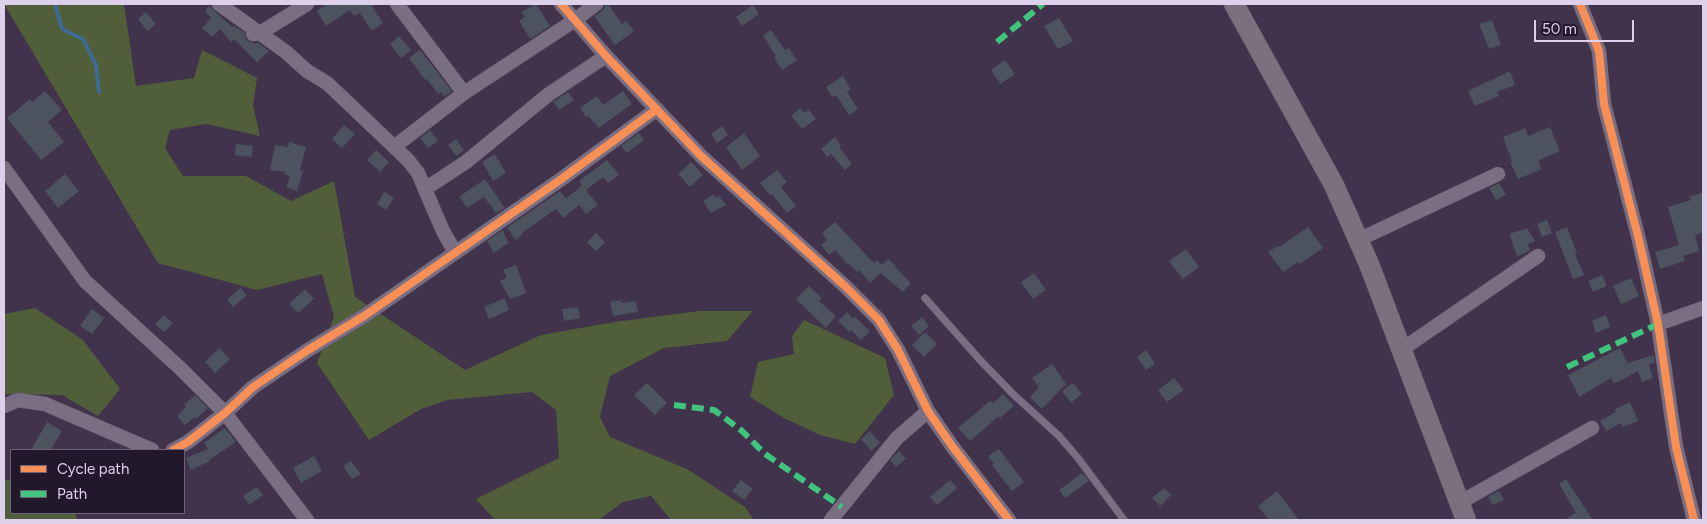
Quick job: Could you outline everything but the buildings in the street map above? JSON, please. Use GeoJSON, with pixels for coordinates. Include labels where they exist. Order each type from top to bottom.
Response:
{"type":"FeatureCollection","features":[{"type":"Feature","properties":{"kind":"main road"},"geometry":{"type":"LineString","coordinates":[[1234,4],[1330,177],[1358,240],[1401,350],[1461,515]]}},
{"type":"Feature","properties":{"kind":"street"},"geometry":{"type":"LineString","coordinates":[[218,4],[254,33],[286,52],[307,71],[327,83],[408,160],[418,173],[443,231],[455,252]]}},
{"type":"Feature","properties":{"kind":"street"},"geometry":{"type":"LineString","coordinates":[[254,33],[307,4]]}},
{"type":"Feature","properties":{"kind":"street"},"geometry":{"type":"LineString","coordinates":[[397,4],[464,93]]}},
{"type":"Feature","properties":{"kind":"street"},"geometry":{"type":"LineString","coordinates":[[561,4],[606,56],[701,156],[879,320],[898,350],[928,411],[952,446],[1010,520]]}},
{"type":"Feature","properties":{"kind":"street"},"geometry":{"type":"LineString","coordinates":[[394,147],[464,93],[575,20],[596,4]]}},
{"type":"Feature","properties":{"kind":"street"},"geometry":{"type":"LineString","coordinates":[[1580,4],[1599,51],[1604,104],[1639,240],[1658,324],[1676,447],[1694,520]]}},
{"type":"Feature","properties":{"kind":"street"},"geometry":{"type":"LineString","coordinates":[[425,189],[466,162],[550,94],[606,56]]}},
{"type":"Feature","properties":{"kind":"street"},"geometry":{"type":"LineString","coordinates":[[175,449],[188,442],[225,413],[252,387],[364,316],[560,180],[657,109]]}},
{"type":"Feature","properties":{"kind":"street"},"geometry":{"type":"LineString","coordinates":[[4,168],[86,281],[181,369],[225,413],[307,520]]}},
{"type":"Feature","properties":{"kind":"street"},"geometry":{"type":"LineString","coordinates":[[1358,240],[1498,174]]}},
{"type":"Feature","properties":{"kind":"street"},"geometry":{"type":"LineString","coordinates":[[1401,350],[1538,256]]}},
{"type":"Feature","properties":{"kind":"street"},"geometry":{"type":"LineString","coordinates":[[1658,324],[1703,308]]}},
{"type":"Feature","properties":{"kind":"street"},"geometry":{"type":"LineString","coordinates":[[4,406],[18,400],[45,404],[150,449]]}},
{"type":"Feature","properties":{"kind":"street"},"geometry":{"type":"LineString","coordinates":[[831,520],[898,438],[928,411]]}},
{"type":"Feature","properties":{"kind":"street"},"geometry":{"type":"LineString","coordinates":[[1461,515],[1592,428]]}},
{"type":"Feature","properties":{"kind":"lane"},"geometry":{"type":"LineString","coordinates":[[925,298],[1013,394],[1059,436],[1078,458],[1124,520]]}},
{"type":"Feature","properties":{"kind":"green space"},"geometry":{"type":"Polygon","coordinates":[[[4,4],[124,4],[136,86],[194,78],[202,50],[257,78],[253,105],[260,136],[206,124],[170,130],[165,148],[183,176],[246,176],[291,201],[334,181],[355,297],[465,370],[541,335],[614,322],[700,311],[753,311],[727,341],[664,348],[610,376],[600,417],[610,437],[687,469],[745,507],[754,520],[671,520],[651,496],[623,502],[599,520],[495,520],[476,499],[559,458],[556,410],[532,392],[447,400],[421,409],[369,440],[317,363],[334,317],[322,274],[257,290],[158,263],[4,4]]]}},
{"type":"Feature","properties":{"kind":"green space"},"geometry":{"type":"Polygon","coordinates":[[[35,308],[83,340],[120,389],[98,416],[62,395],[4,394],[4,314],[35,308]]]}},
{"type":"Feature","properties":{"kind":"green space"},"geometry":{"type":"Polygon","coordinates":[[[804,320],[885,358],[894,395],[855,444],[820,435],[784,418],[750,397],[758,362],[794,354],[792,336],[804,320]]]}},
{"type":"Feature","properties":{"kind":"green space"},"geometry":{"type":"Polygon","coordinates":[[[4,480],[10,480],[10,514],[75,514],[78,520],[4,520],[4,480]]]}},
{"type":"Feature","properties":{"kind":"waterway"},"geometry":{"type":"LineString","coordinates":[[55,4],[62,29],[83,39],[96,65],[99,92]]}},
{"type":"Feature","properties":{"kind":"marked path"},"geometry":{"type":"LineString","coordinates":[[997,42],[1043,4]]}},
{"type":"Feature","properties":{"kind":"marked path"},"geometry":{"type":"LineString","coordinates":[[1567,367],[1658,324]]}},
{"type":"Feature","properties":{"kind":"marked path"},"geometry":{"type":"LineString","coordinates":[[674,405],[714,410],[742,431],[765,454],[842,507]]}},
{"type":"Feature","properties":{"kind":"cycle path"},"geometry":{"type":"LineString","coordinates":[[561,4],[606,56],[701,156],[846,287],[879,320],[898,350],[928,411],[952,446],[1009,520]]}},
{"type":"Feature","properties":{"kind":"cycle path"},"geometry":{"type":"LineString","coordinates":[[1580,4],[1599,51],[1604,104],[1639,240],[1658,324],[1676,447],[1694,520]]}},
{"type":"Feature","properties":{"kind":"cycle path"},"geometry":{"type":"LineString","coordinates":[[175,449],[188,442],[225,413],[253,387],[308,350],[364,316],[560,180],[657,109]]}}]}
